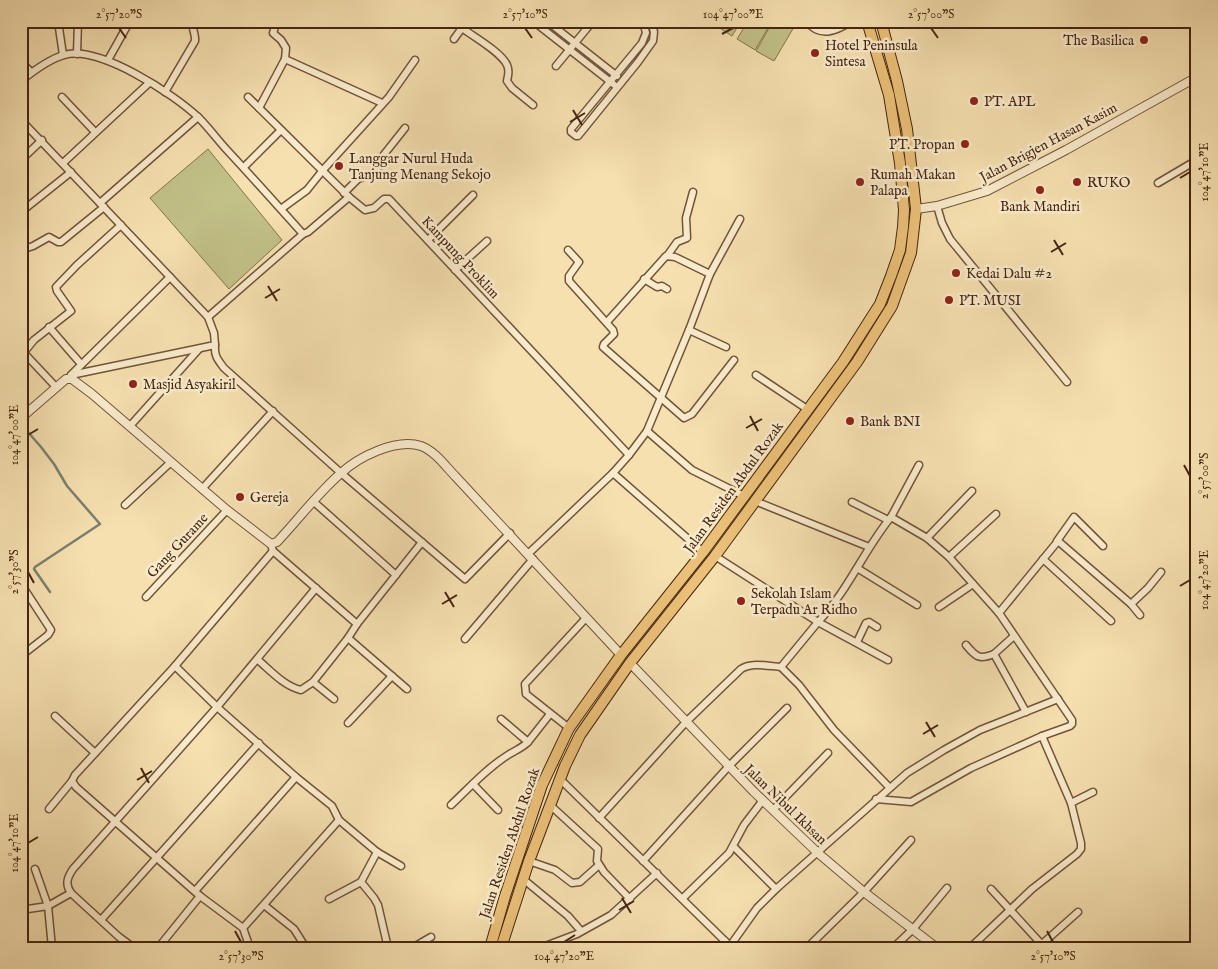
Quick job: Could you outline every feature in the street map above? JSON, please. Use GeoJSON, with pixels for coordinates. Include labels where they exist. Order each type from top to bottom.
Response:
{"type":"FeatureCollection","features":[{"type":"Feature","properties":{"kind":"highway","name":"Jalan Residen Abdul Rozak"},"geometry":{"type":"LineString","coordinates":[[490,948],[505,896],[542,785],[569,728],[621,655],[703,552],[843,362],[880,304],[900,250],[904,210],[900,163],[889,95],[867,21]]}},
{"type":"Feature","properties":{"kind":"highway","name":"Jalan Residen Abdul Rozak"},"geometry":{"type":"LineString","coordinates":[[502,948],[529,861],[560,778],[580,735],[630,663],[715,556],[857,362],[888,313],[911,253],[916,209],[907,129],[897,81],[881,21]]}},
{"type":"Feature","properties":{"kind":"highway","name":"Jalan Brigjen Hasan Kasim"},"geometry":{"type":"LineString","coordinates":[[904,210],[916,209]]}},
{"type":"Feature","properties":{"kind":"street"},"geometry":{"type":"LineString","coordinates":[[58,21],[64,55]]}},
{"type":"Feature","properties":{"kind":"street"},"geometry":{"type":"LineString","coordinates":[[76,54],[78,21]]}},
{"type":"Feature","properties":{"kind":"street"},"geometry":{"type":"LineString","coordinates":[[108,60],[127,26],[124,21]]}},
{"type":"Feature","properties":{"kind":"street"},"geometry":{"type":"LineString","coordinates":[[165,92],[195,41],[193,21]]}},
{"type":"Feature","properties":{"kind":"street"},"geometry":{"type":"LineString","coordinates":[[259,108],[285,59],[286,48],[273,33],[277,21]]}},
{"type":"Feature","properties":{"kind":"street"},"geometry":{"type":"LineString","coordinates":[[454,39],[467,21]]}},
{"type":"Feature","properties":{"kind":"street"},"geometry":{"type":"LineString","coordinates":[[533,21],[617,87]]}},
{"type":"Feature","properties":{"kind":"street"},"geometry":{"type":"LineString","coordinates":[[547,21],[623,80]]}},
{"type":"Feature","properties":{"kind":"street"},"geometry":{"type":"LineString","coordinates":[[556,66],[593,21]]}},
{"type":"Feature","properties":{"kind":"street"},"geometry":{"type":"LineString","coordinates":[[642,21],[646,36],[642,43],[571,129],[576,136],[578,136],[623,80],[654,38],[651,21]]}},
{"type":"Feature","properties":{"kind":"street"},"geometry":{"type":"LineString","coordinates":[[806,21],[820,32],[835,30],[852,21]]}},
{"type":"Feature","properties":{"kind":"street"},"geometry":{"type":"LineString","coordinates":[[462,28],[507,63],[509,71],[508,81],[512,88],[533,105]]}},
{"type":"Feature","properties":{"kind":"street"},"geometry":{"type":"LineString","coordinates":[[646,36],[654,38]]}},
{"type":"Feature","properties":{"kind":"street"},"geometry":{"type":"LineString","coordinates":[[21,81],[31,72],[64,55],[76,54],[108,60],[165,92],[198,117],[303,234]]}},
{"type":"Feature","properties":{"kind":"street"},"geometry":{"type":"LineString","coordinates":[[285,59],[382,103]]}},
{"type":"Feature","properties":{"kind":"street"},"geometry":{"type":"LineString","coordinates":[[281,210],[307,190],[389,97],[415,60]]}},
{"type":"Feature","properties":{"kind":"street"},"geometry":{"type":"LineString","coordinates":[[21,62],[31,72]]}},
{"type":"Feature","properties":{"kind":"street","name":"Jalan Brigjen Hasan Kasim"},"geometry":{"type":"LineString","coordinates":[[916,209],[937,206],[987,191],[1066,150],[1197,77]]}},
{"type":"Feature","properties":{"kind":"street"},"geometry":{"type":"LineString","coordinates":[[63,163],[149,83]]}},
{"type":"Feature","properties":{"kind":"street"},"geometry":{"type":"LineString","coordinates":[[62,97],[95,132]]}},
{"type":"Feature","properties":{"kind":"street","name":"Kampung Proklim"},"geometry":{"type":"LineString","coordinates":[[248,97],[347,195],[365,210],[374,208],[384,199],[389,199],[629,455]]}},
{"type":"Feature","properties":{"kind":"street"},"geometry":{"type":"LineString","coordinates":[[21,250],[49,237],[61,242],[198,117]]}},
{"type":"Feature","properties":{"kind":"street"},"geometry":{"type":"LineString","coordinates":[[21,120],[208,317],[214,333],[216,359],[224,368],[340,473],[465,579],[510,533]]}},
{"type":"Feature","properties":{"kind":"street"},"geometry":{"type":"LineString","coordinates":[[208,317],[303,234],[308,232],[347,195],[358,179],[370,175],[384,162],[382,156],[404,128]]}},
{"type":"Feature","properties":{"kind":"street"},"geometry":{"type":"LineString","coordinates":[[244,167],[281,130]]}},
{"type":"Feature","properties":{"kind":"street"},"geometry":{"type":"LineString","coordinates":[[21,160],[42,140]]}},
{"type":"Feature","properties":{"kind":"street"},"geometry":{"type":"LineString","coordinates":[[1158,183],[1197,160]]}},
{"type":"Feature","properties":{"kind":"street"},"geometry":{"type":"LineString","coordinates":[[21,212],[71,172]]}},
{"type":"Feature","properties":{"kind":"street"},"geometry":{"type":"LineString","coordinates":[[607,322],[644,278],[668,256],[677,242],[687,238],[686,218],[693,192]]}},
{"type":"Feature","properties":{"kind":"street"},"geometry":{"type":"LineString","coordinates":[[428,240],[472,195]]}},
{"type":"Feature","properties":{"kind":"street"},"geometry":{"type":"LineString","coordinates":[[937,206],[942,223],[950,239],[1067,382]]}},
{"type":"Feature","properties":{"kind":"street"},"geometry":{"type":"LineString","coordinates":[[465,639],[531,556],[614,473],[647,431],[710,274],[740,219]]}},
{"type":"Feature","properties":{"kind":"street"},"geometry":{"type":"LineString","coordinates":[[56,388],[24,352],[30,343],[71,310],[56,287],[121,225]]}},
{"type":"Feature","properties":{"kind":"street"},"geometry":{"type":"LineString","coordinates":[[455,270],[487,241]]}},
{"type":"Feature","properties":{"kind":"street"},"geometry":{"type":"LineString","coordinates":[[568,250],[579,262],[569,276],[569,281],[607,322],[614,333],[604,344],[604,348],[684,418],[692,414],[734,360]]}},
{"type":"Feature","properties":{"kind":"street"},"geometry":{"type":"LineString","coordinates":[[668,256],[675,257],[710,274]]}},
{"type":"Feature","properties":{"kind":"street"},"geometry":{"type":"LineString","coordinates":[[21,418],[69,377],[170,276]]}},
{"type":"Feature","properties":{"kind":"street"},"geometry":{"type":"LineString","coordinates":[[644,278],[657,288],[662,286],[667,288]]}},
{"type":"Feature","properties":{"kind":"street"},"geometry":{"type":"LineString","coordinates":[[49,328],[81,364]]}},
{"type":"Feature","properties":{"kind":"street"},"geometry":{"type":"LineString","coordinates":[[689,330],[726,347]]}},
{"type":"Feature","properties":{"kind":"street"},"geometry":{"type":"LineString","coordinates":[[69,377],[215,345]]}},
{"type":"Feature","properties":{"kind":"street"},"geometry":{"type":"LineString","coordinates":[[130,426],[199,348]]}},
{"type":"Feature","properties":{"kind":"street"},"geometry":{"type":"LineString","coordinates":[[756,375],[807,410]]}},
{"type":"Feature","properties":{"kind":"street"},"geometry":{"type":"LineString","coordinates":[[69,377],[130,426],[357,624]]}},
{"type":"Feature","properties":{"kind":"street"},"geometry":{"type":"LineString","coordinates":[[202,489],[273,411]]}},
{"type":"Feature","properties":{"kind":"street"},"geometry":{"type":"LineString","coordinates":[[647,431],[692,470],[744,496]]}},
{"type":"Feature","properties":{"kind":"street"},"geometry":{"type":"LineString","coordinates":[[50,809],[95,753],[175,666],[277,542],[340,473],[365,456],[378,450],[399,446],[420,446],[431,452],[510,533],[621,655]]}},
{"type":"Feature","properties":{"kind":"street"},"geometry":{"type":"LineString","coordinates":[[126,505],[171,462]]}},
{"type":"Feature","properties":{"kind":"street"},"geometry":{"type":"LineString","coordinates":[[781,667],[830,610],[889,518],[919,465]]}},
{"type":"Feature","properties":{"kind":"street"},"geometry":{"type":"LineString","coordinates":[[614,473],[703,552]]}},
{"type":"Feature","properties":{"kind":"street"},"geometry":{"type":"LineString","coordinates":[[927,538],[972,491]]}},
{"type":"Feature","properties":{"kind":"street"},"geometry":{"type":"LineString","coordinates":[[755,501],[869,547]]}},
{"type":"Feature","properties":{"kind":"street"},"geometry":{"type":"LineString","coordinates":[[314,502],[396,575]]}},
{"type":"Feature","properties":{"kind":"street"},"geometry":{"type":"LineString","coordinates":[[852,502],[889,518],[927,538],[949,557],[998,613],[1072,720],[1072,724],[971,768],[911,802],[876,799]]}},
{"type":"Feature","properties":{"kind":"street","name":"Gang Gurame"},"geometry":{"type":"LineString","coordinates":[[146,597],[227,510]]}},
{"type":"Feature","properties":{"kind":"street"},"geometry":{"type":"LineString","coordinates":[[949,557],[996,514]]}},
{"type":"Feature","properties":{"kind":"street"},"geometry":{"type":"LineString","coordinates":[[998,613],[1043,559],[1074,517],[1103,546]]}},
{"type":"Feature","properties":{"kind":"street"},"geometry":{"type":"LineString","coordinates":[[1057,541],[1060,541],[1131,604],[1140,616]]}},
{"type":"Feature","properties":{"kind":"street"},"geometry":{"type":"LineString","coordinates":[[258,660],[293,688],[301,690],[313,682],[422,542]]}},
{"type":"Feature","properties":{"kind":"street"},"geometry":{"type":"LineString","coordinates":[[715,556],[818,622],[888,660]]}},
{"type":"Feature","properties":{"kind":"street"},"geometry":{"type":"LineString","coordinates":[[1043,559],[1111,621]]}},
{"type":"Feature","properties":{"kind":"street"},"geometry":{"type":"LineString","coordinates":[[857,568],[916,605]]}},
{"type":"Feature","properties":{"kind":"street"},"geometry":{"type":"LineString","coordinates":[[1131,604],[1161,572]]}},
{"type":"Feature","properties":{"kind":"street"},"geometry":{"type":"LineString","coordinates":[[21,584],[52,630],[21,656]]}},
{"type":"Feature","properties":{"kind":"street"},"geometry":{"type":"LineString","coordinates":[[939,607],[973,584]]}},
{"type":"Feature","properties":{"kind":"street"},"geometry":{"type":"LineString","coordinates":[[134,948],[119,937],[71,893],[67,881],[73,869],[258,660],[316,588]]}},
{"type":"Feature","properties":{"kind":"street"},"geometry":{"type":"LineString","coordinates":[[569,728],[526,694],[525,684],[586,618]]}},
{"type":"Feature","properties":{"kind":"street"},"geometry":{"type":"LineString","coordinates":[[857,642],[866,623],[869,622],[877,626]]}},
{"type":"Feature","properties":{"kind":"street"},"geometry":{"type":"LineString","coordinates":[[966,645],[980,658],[984,658],[994,654],[1014,636]]}},
{"type":"Feature","properties":{"kind":"street"},"geometry":{"type":"LineString","coordinates":[[348,638],[407,689]]}},
{"type":"Feature","properties":{"kind":"street"},"geometry":{"type":"LineString","coordinates":[[994,654],[1026,712]]}},
{"type":"Feature","properties":{"kind":"street","name":"Jalan Nibul Ikhsan"},"geometry":{"type":"LineString","coordinates":[[630,663],[729,766],[818,853],[864,892],[937,948]]}},
{"type":"Feature","properties":{"kind":"street"},"geometry":{"type":"LineString","coordinates":[[175,666],[217,707],[296,777],[332,806],[339,820],[377,852],[401,866]]}},
{"type":"Feature","properties":{"kind":"street"},"geometry":{"type":"LineString","coordinates":[[598,818],[686,722],[746,666],[781,667],[799,685],[834,730],[889,787]]}},
{"type":"Feature","properties":{"kind":"street"},"geometry":{"type":"LineString","coordinates":[[348,723],[392,676]]}},
{"type":"Feature","properties":{"kind":"street"},"geometry":{"type":"LineString","coordinates":[[313,682],[334,699]]}},
{"type":"Feature","properties":{"kind":"street"},"geometry":{"type":"LineString","coordinates":[[560,778],[598,818],[683,898],[731,947],[757,908],[776,889],[907,773],[980,730],[1058,699]]}},
{"type":"Feature","properties":{"kind":"street"},"geometry":{"type":"LineString","coordinates":[[643,861],[729,766],[787,708]]}},
{"type":"Feature","properties":{"kind":"street"},"geometry":{"type":"LineString","coordinates":[[451,805],[509,754],[521,749],[550,714]]}},
{"type":"Feature","properties":{"kind":"street"},"geometry":{"type":"LineString","coordinates":[[55,716],[95,753]]}},
{"type":"Feature","properties":{"kind":"street"},"geometry":{"type":"LineString","coordinates":[[501,719],[528,742]]}},
{"type":"Feature","properties":{"kind":"street"},"geometry":{"type":"LineString","coordinates":[[970,948],[1032,889],[1081,849],[1071,802],[1042,736]]}},
{"type":"Feature","properties":{"kind":"street"},"geometry":{"type":"LineString","coordinates":[[101,920],[259,743]]}},
{"type":"Feature","properties":{"kind":"street"},"geometry":{"type":"LineString","coordinates":[[773,810],[828,753]]}},
{"type":"Feature","properties":{"kind":"street"},"geometry":{"type":"LineString","coordinates":[[158,948],[198,894],[296,777]]}},
{"type":"Feature","properties":{"kind":"street"},"geometry":{"type":"LineString","coordinates":[[72,781],[76,787],[198,894],[243,928],[250,948]]}},
{"type":"Feature","properties":{"kind":"street"},"geometry":{"type":"LineString","coordinates":[[473,784],[498,810]]}},
{"type":"Feature","properties":{"kind":"street"},"geometry":{"type":"LineString","coordinates":[[1071,802],[1093,792]]}},
{"type":"Feature","properties":{"kind":"street"},"geometry":{"type":"LineString","coordinates":[[683,898],[734,847],[744,825],[763,800]]}},
{"type":"Feature","properties":{"kind":"street"},"geometry":{"type":"LineString","coordinates":[[550,805],[598,849],[599,853],[596,858],[599,865],[630,899]]}},
{"type":"Feature","properties":{"kind":"street"},"geometry":{"type":"LineString","coordinates":[[243,928],[339,820]]}},
{"type":"Feature","properties":{"kind":"street"},"geometry":{"type":"LineString","coordinates":[[807,948],[864,892],[911,840]]}},
{"type":"Feature","properties":{"kind":"street"},"geometry":{"type":"LineString","coordinates":[[734,847],[776,889]]}},
{"type":"Feature","properties":{"kind":"street"},"geometry":{"type":"LineString","coordinates":[[328,899],[360,882],[377,852]]}},
{"type":"Feature","properties":{"kind":"street"},"geometry":{"type":"LineString","coordinates":[[529,861],[555,870],[572,884],[580,882],[599,865]]}},
{"type":"Feature","properties":{"kind":"street"},"geometry":{"type":"LineString","coordinates":[[35,868],[48,906],[52,948]]}},
{"type":"Feature","properties":{"kind":"street"},"geometry":{"type":"LineString","coordinates":[[540,948],[581,931],[611,915],[657,873]]}},
{"type":"Feature","properties":{"kind":"street"},"geometry":{"type":"LineString","coordinates":[[523,879],[568,916],[581,931]]}},
{"type":"Feature","properties":{"kind":"street"},"geometry":{"type":"LineString","coordinates":[[360,882],[378,905],[388,948]]}},
{"type":"Feature","properties":{"kind":"street"},"geometry":{"type":"LineString","coordinates":[[893,948],[947,888]]}},
{"type":"Feature","properties":{"kind":"street"},"geometry":{"type":"LineString","coordinates":[[991,889],[1043,946],[1078,912]]}},
{"type":"Feature","properties":{"kind":"street"},"geometry":{"type":"LineString","coordinates":[[21,910],[48,906],[71,893]]}},
{"type":"Feature","properties":{"kind":"street"},"geometry":{"type":"LineString","coordinates":[[264,905],[294,929],[306,948]]}},
{"type":"Feature","properties":{"kind":"street"},"geometry":{"type":"LineString","coordinates":[[412,948],[431,937]]}},
{"type":"Feature","properties":{"kind":"street"},"geometry":{"type":"LineString","coordinates":[[717,948],[725,941]]}},
{"type":"Feature","properties":{"kind":"green space"},"geometry":{"type":"Polygon","coordinates":[[[709,21],[741,21],[732,36],[709,21]]]}},
{"type":"Feature","properties":{"kind":"green space"},"geometry":{"type":"Polygon","coordinates":[[[748,21],[772,21],[755,50],[737,39],[748,21]]]}},
{"type":"Feature","properties":{"kind":"green space"},"geometry":{"type":"Polygon","coordinates":[[[773,21],[785,21],[794,27],[774,61],[756,51],[773,21]]]}},
{"type":"Feature","properties":{"kind":"green space"},"geometry":{"type":"Polygon","coordinates":[[[208,149],[282,240],[229,289],[150,198],[208,149]]]}},
{"type":"Feature","properties":{"kind":"waterway"},"geometry":{"type":"LineString","coordinates":[[21,424],[54,464],[67,486],[100,524],[35,567],[34,569],[50,592]]}},
{"type":"Feature","properties":{"kind":"place","name":"The Basilica"},"geometry":{"type":"Point","coordinates":[1144,40]}},
{"type":"Feature","properties":{"kind":"place","name":"Hotel Peninsula Sintesa"},"geometry":{"type":"Point","coordinates":[815,53]}},
{"type":"Feature","properties":{"kind":"place","name":"PT. APL"},"geometry":{"type":"Point","coordinates":[974,101]}},
{"type":"Feature","properties":{"kind":"place","name":"PT. Propan"},"geometry":{"type":"Point","coordinates":[965,144]}},
{"type":"Feature","properties":{"kind":"place","name":"Langgar Nurul Huda Tanjung Menang Sekojo"},"geometry":{"type":"Point","coordinates":[339,166]}},
{"type":"Feature","properties":{"kind":"place","name":"Rumah Makan Palapa"},"geometry":{"type":"Point","coordinates":[860,182]}},
{"type":"Feature","properties":{"kind":"place","name":"RUKO"},"geometry":{"type":"Point","coordinates":[1077,182]}},
{"type":"Feature","properties":{"kind":"place","name":"Bank Mandiri"},"geometry":{"type":"Point","coordinates":[1040,190]}},
{"type":"Feature","properties":{"kind":"place","name":"Kedai Dalu #2"},"geometry":{"type":"Point","coordinates":[956,273]}},
{"type":"Feature","properties":{"kind":"place","name":"PT. MUSI"},"geometry":{"type":"Point","coordinates":[949,300]}},
{"type":"Feature","properties":{"kind":"place","name":"Masjid Asyakiril"},"geometry":{"type":"Point","coordinates":[133,384]}},
{"type":"Feature","properties":{"kind":"place","name":"Bank BNI"},"geometry":{"type":"Point","coordinates":[850,421]}},
{"type":"Feature","properties":{"kind":"place","name":"Gereja"},"geometry":{"type":"Point","coordinates":[240,497]}},
{"type":"Feature","properties":{"kind":"place","name":"Sekolah Islam Terpadu Ar Ridho"},"geometry":{"type":"Point","coordinates":[741,601]}}]}
